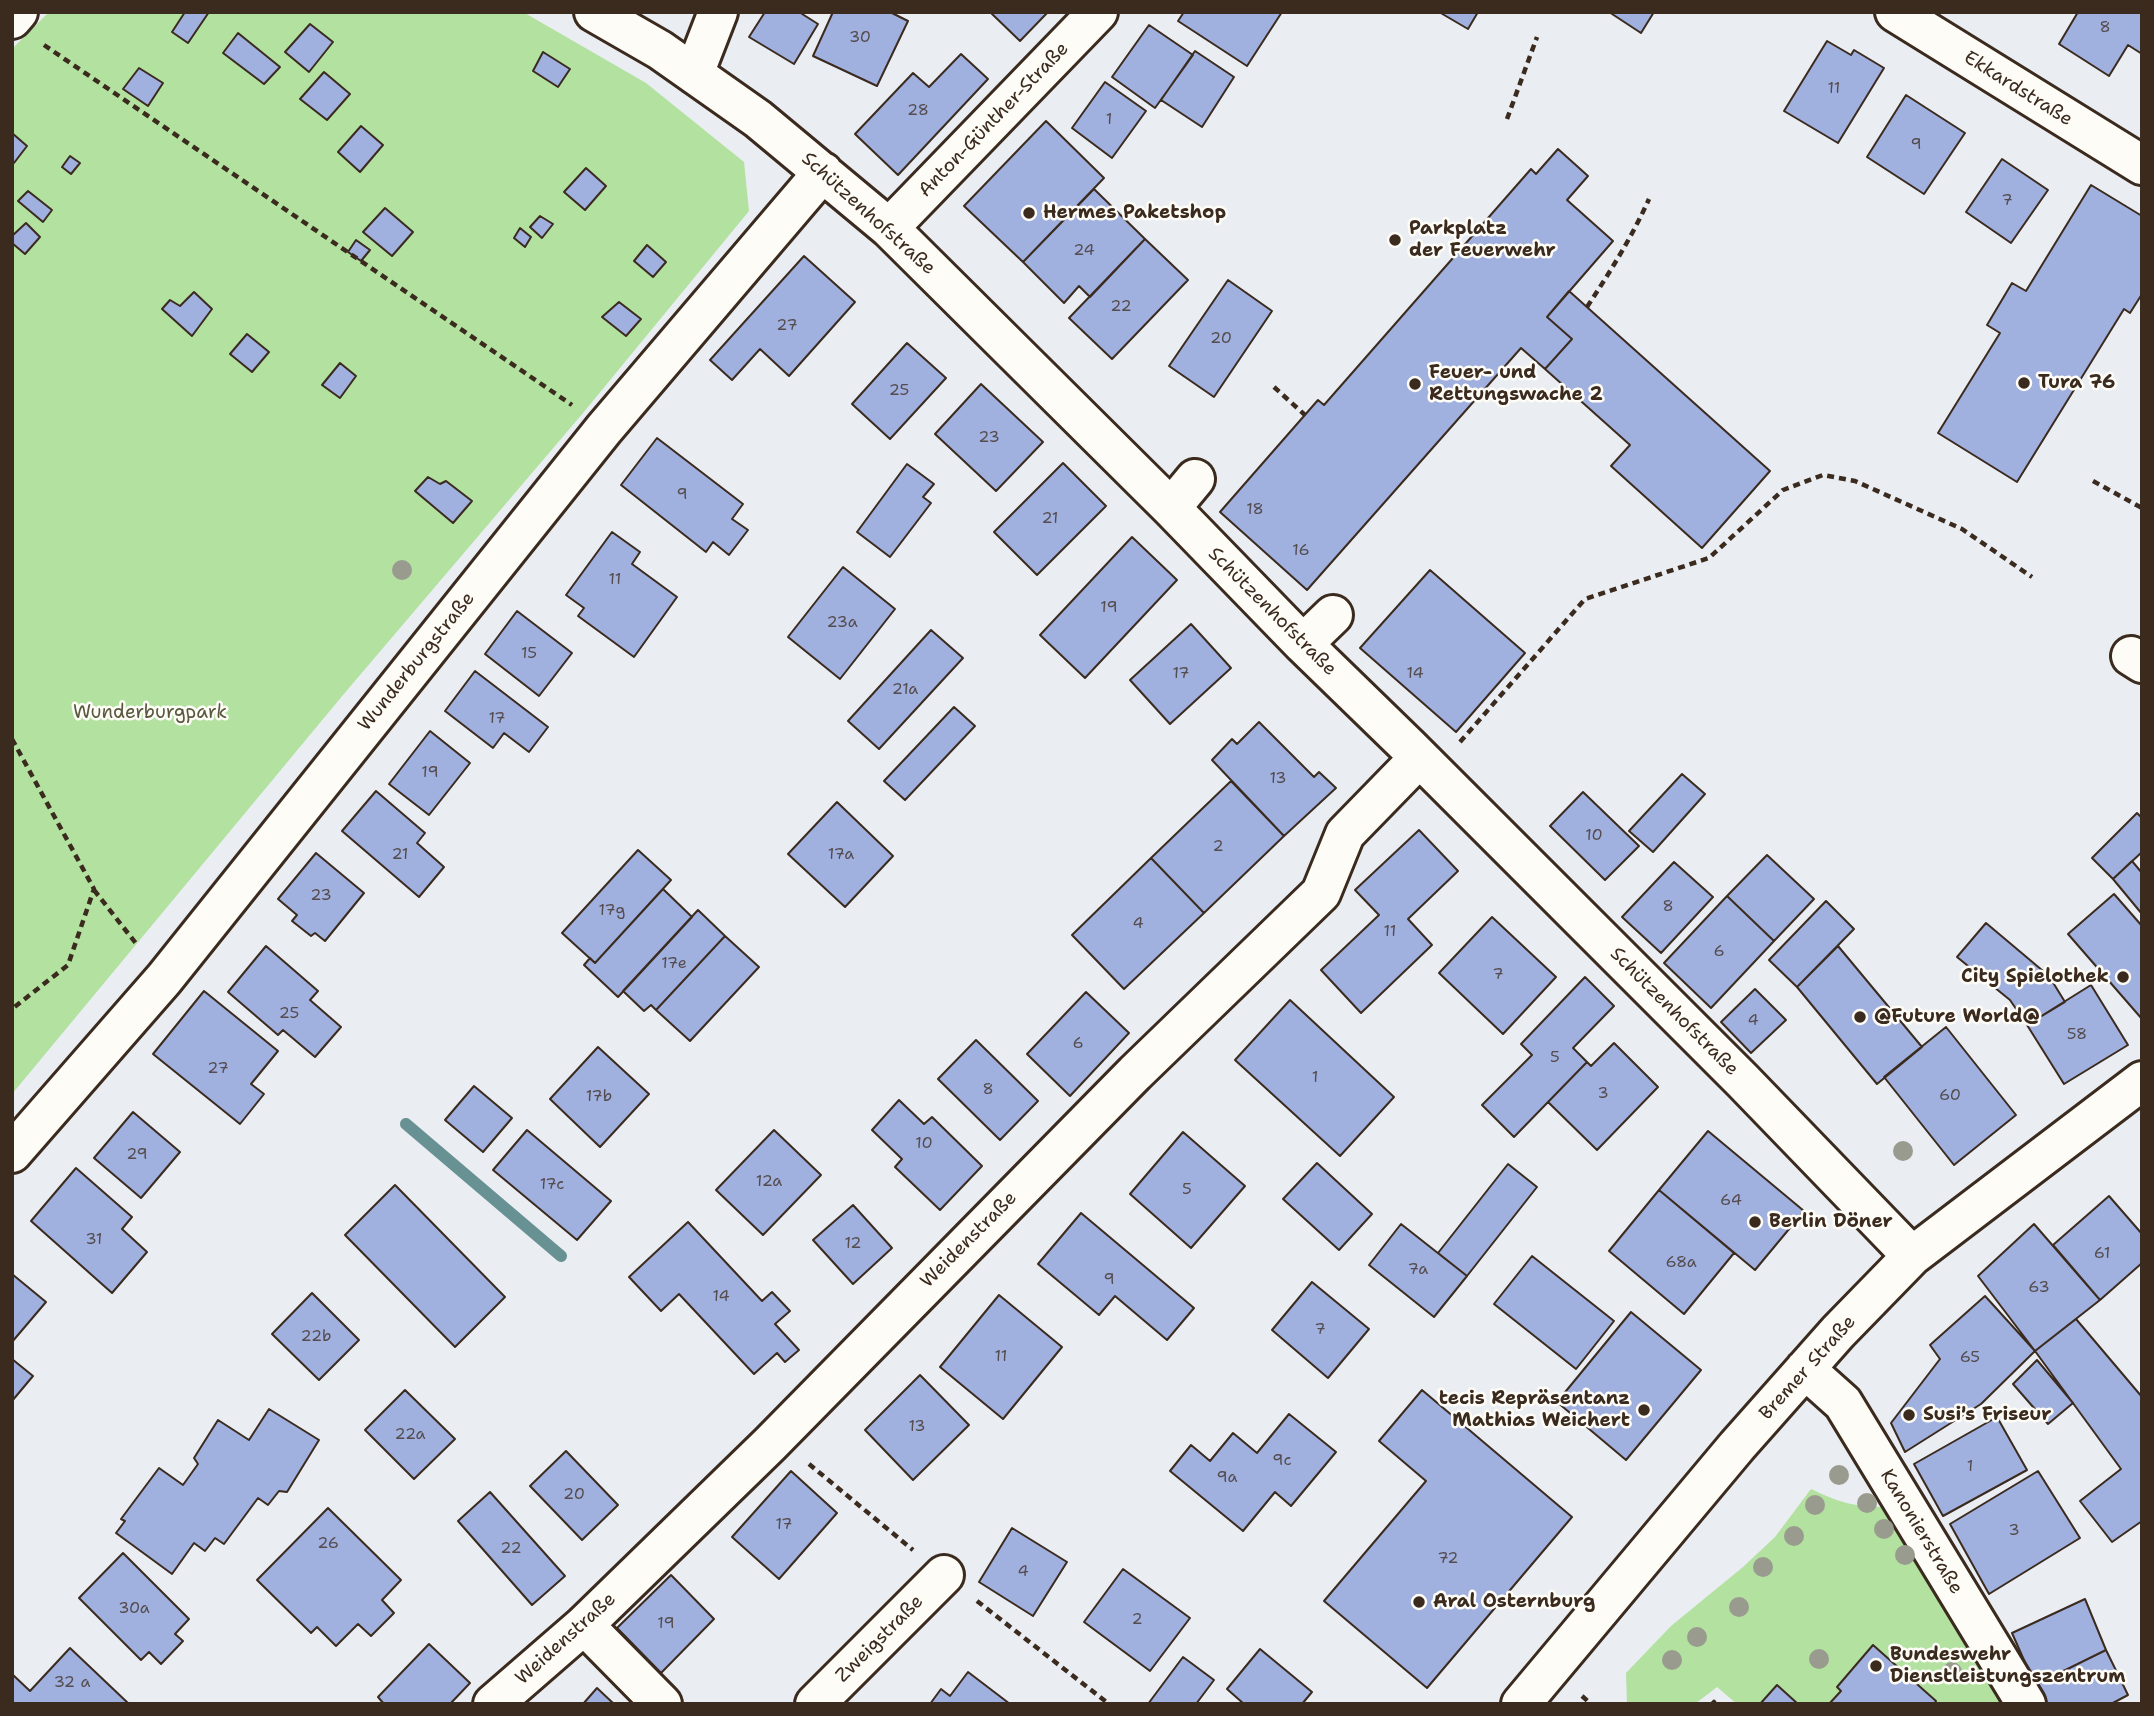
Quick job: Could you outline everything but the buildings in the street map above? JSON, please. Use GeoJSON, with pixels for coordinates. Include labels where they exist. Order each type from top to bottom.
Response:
{"type":"FeatureCollection","features":[{"type":"Feature","properties":{"kind":"street","name":"Schützenhofstraße"},"geometry":{"type":"LineString","coordinates":[[594,12],[660,50],[758,119],[890,228],[1171,508],[1303,644],[1742,1080],[1912,1256]]}},
{"type":"Feature","properties":{"kind":"street"},"geometry":{"type":"LineString","coordinates":[[694,74],[718,12]]}},
{"type":"Feature","properties":{"kind":"street","name":"Anton-Günther-Straße"},"geometry":{"type":"LineString","coordinates":[[890,228],[1098,12]]}},
{"type":"Feature","properties":{"kind":"street","name":"Ekkardstraße"},"geometry":{"type":"LineString","coordinates":[[1895,12],[2142,165]]}},
{"type":"Feature","properties":{"kind":"street","name":"Wunderburgstraße"},"geometry":{"type":"LineString","coordinates":[[12,1153],[164,979],[604,429],[823,172]]}},
{"type":"Feature","properties":{"kind":"street"},"geometry":{"type":"LineString","coordinates":[[1171,508],[1195,479]]}},
{"type":"Feature","properties":{"kind":"street"},"geometry":{"type":"LineString","coordinates":[[1303,644],[1333,615]]}},
{"type":"Feature","properties":{"kind":"street","name":"Weidenstraße"},"geometry":{"type":"LineString","coordinates":[[493,1704],[584,1625],[776,1437],[1135,1073],[1321,893],[1345,834],[1427,765]]}},
{"type":"Feature","properties":{"kind":"street","name":"Bremer Straße"},"geometry":{"type":"LineString","coordinates":[[1521,1704],[1805,1369],[1912,1256],[2142,1081]]}},
{"type":"Feature","properties":{"kind":"street","name":"Kanonierstraße"},"geometry":{"type":"LineString","coordinates":[[1805,1369],[1843,1403],[2026,1704]]}},
{"type":"Feature","properties":{"kind":"street","name":"Zweigstraße"},"geometry":{"type":"LineString","coordinates":[[815,1704],[944,1575]]}},
{"type":"Feature","properties":{"kind":"street"},"geometry":{"type":"LineString","coordinates":[[584,1625],[663,1704]]}},
{"type":"Feature","properties":{"kind":"path"},"geometry":{"type":"LineString","coordinates":[[23,24],[604,429]]}},
{"type":"Feature","properties":{"kind":"path"},"geometry":{"type":"LineString","coordinates":[[1507,119],[1537,37]]}},
{"type":"Feature","properties":{"kind":"path"},"geometry":{"type":"LineString","coordinates":[[1587,307],[1617,260],[1649,199]]}},
{"type":"Feature","properties":{"kind":"path"},"geometry":{"type":"LineString","coordinates":[[1274,387],[1305,415]]}},
{"type":"Feature","properties":{"kind":"path"},"geometry":{"type":"LineString","coordinates":[[1427,765],[1585,599],[1709,558],[1783,490],[1823,475],[1856,481],[1962,529],[2032,578]]}},
{"type":"Feature","properties":{"kind":"path"},"geometry":{"type":"LineString","coordinates":[[2093,481],[2142,508]]}},
{"type":"Feature","properties":{"kind":"path"},"geometry":{"type":"LineString","coordinates":[[12,738],[94,889],[164,979]]}},
{"type":"Feature","properties":{"kind":"path"},"geometry":{"type":"LineString","coordinates":[[12,1009],[68,965],[94,889]]}},
{"type":"Feature","properties":{"kind":"path"},"geometry":{"type":"LineString","coordinates":[[776,1437],[944,1575],[1109,1704]]}},
{"type":"Feature","properties":{"kind":"green space","name":"Wunderburgpark"},"geometry":{"type":"Polygon","coordinates":[[[49,12],[523,12],[646,83],[744,162],[749,211],[12,1094],[12,49],[49,12]]]}},
{"type":"Feature","properties":{"kind":"green space"},"geometry":{"type":"Polygon","coordinates":[[[1811,1489],[1847,1503],[1884,1507],[2001,1704],[1934,1704],[1936,1700],[1873,1645],[1837,1687],[1841,1691],[1829,1704],[1798,1704],[1777,1685],[1760,1704],[1737,1704],[1717,1687],[1695,1704],[1627,1704],[1626,1673],[1671,1626],[1775,1537],[1811,1489]]]}},
{"type":"Feature","properties":{"kind":"waterway"},"geometry":{"type":"LineString","coordinates":[[406,1124],[561,1256]]}},
{"type":"Feature","properties":{"kind":"place","name":"Hermes Paketshop"},"geometry":{"type":"Point","coordinates":[1029,213]}},
{"type":"Feature","properties":{"kind":"place","name":"Parkplatz der Feuerwehr"},"geometry":{"type":"Point","coordinates":[1395,240]}},
{"type":"Feature","properties":{"kind":"place","name":"Tura 76"},"geometry":{"type":"Point","coordinates":[2024,383]}},
{"type":"Feature","properties":{"kind":"place","name":"Feuer- und Rettungswache 2"},"geometry":{"type":"Point","coordinates":[1415,384]}},
{"type":"Feature","properties":{"kind":"place","name":"City Spielothek"},"geometry":{"type":"Point","coordinates":[2123,977]}},
{"type":"Feature","properties":{"kind":"place","name":"@Future World@"},"geometry":{"type":"Point","coordinates":[1860,1017]}},
{"type":"Feature","properties":{"kind":"place","name":"Berlin Döner"},"geometry":{"type":"Point","coordinates":[1755,1222]}},
{"type":"Feature","properties":{"kind":"place","name":"tecis Repräsentanz Mathias Weichert"},"geometry":{"type":"Point","coordinates":[1644,1410]}},
{"type":"Feature","properties":{"kind":"place","name":"Susi's Friseur"},"geometry":{"type":"Point","coordinates":[1909,1415]}},
{"type":"Feature","properties":{"kind":"place","name":"Aral Osternburg"},"geometry":{"type":"Point","coordinates":[1419,1602]}},
{"type":"Feature","properties":{"kind":"place","name":"Bundeswehr Dienstleistungszentrum"},"geometry":{"type":"Point","coordinates":[1876,1666]}}]}
